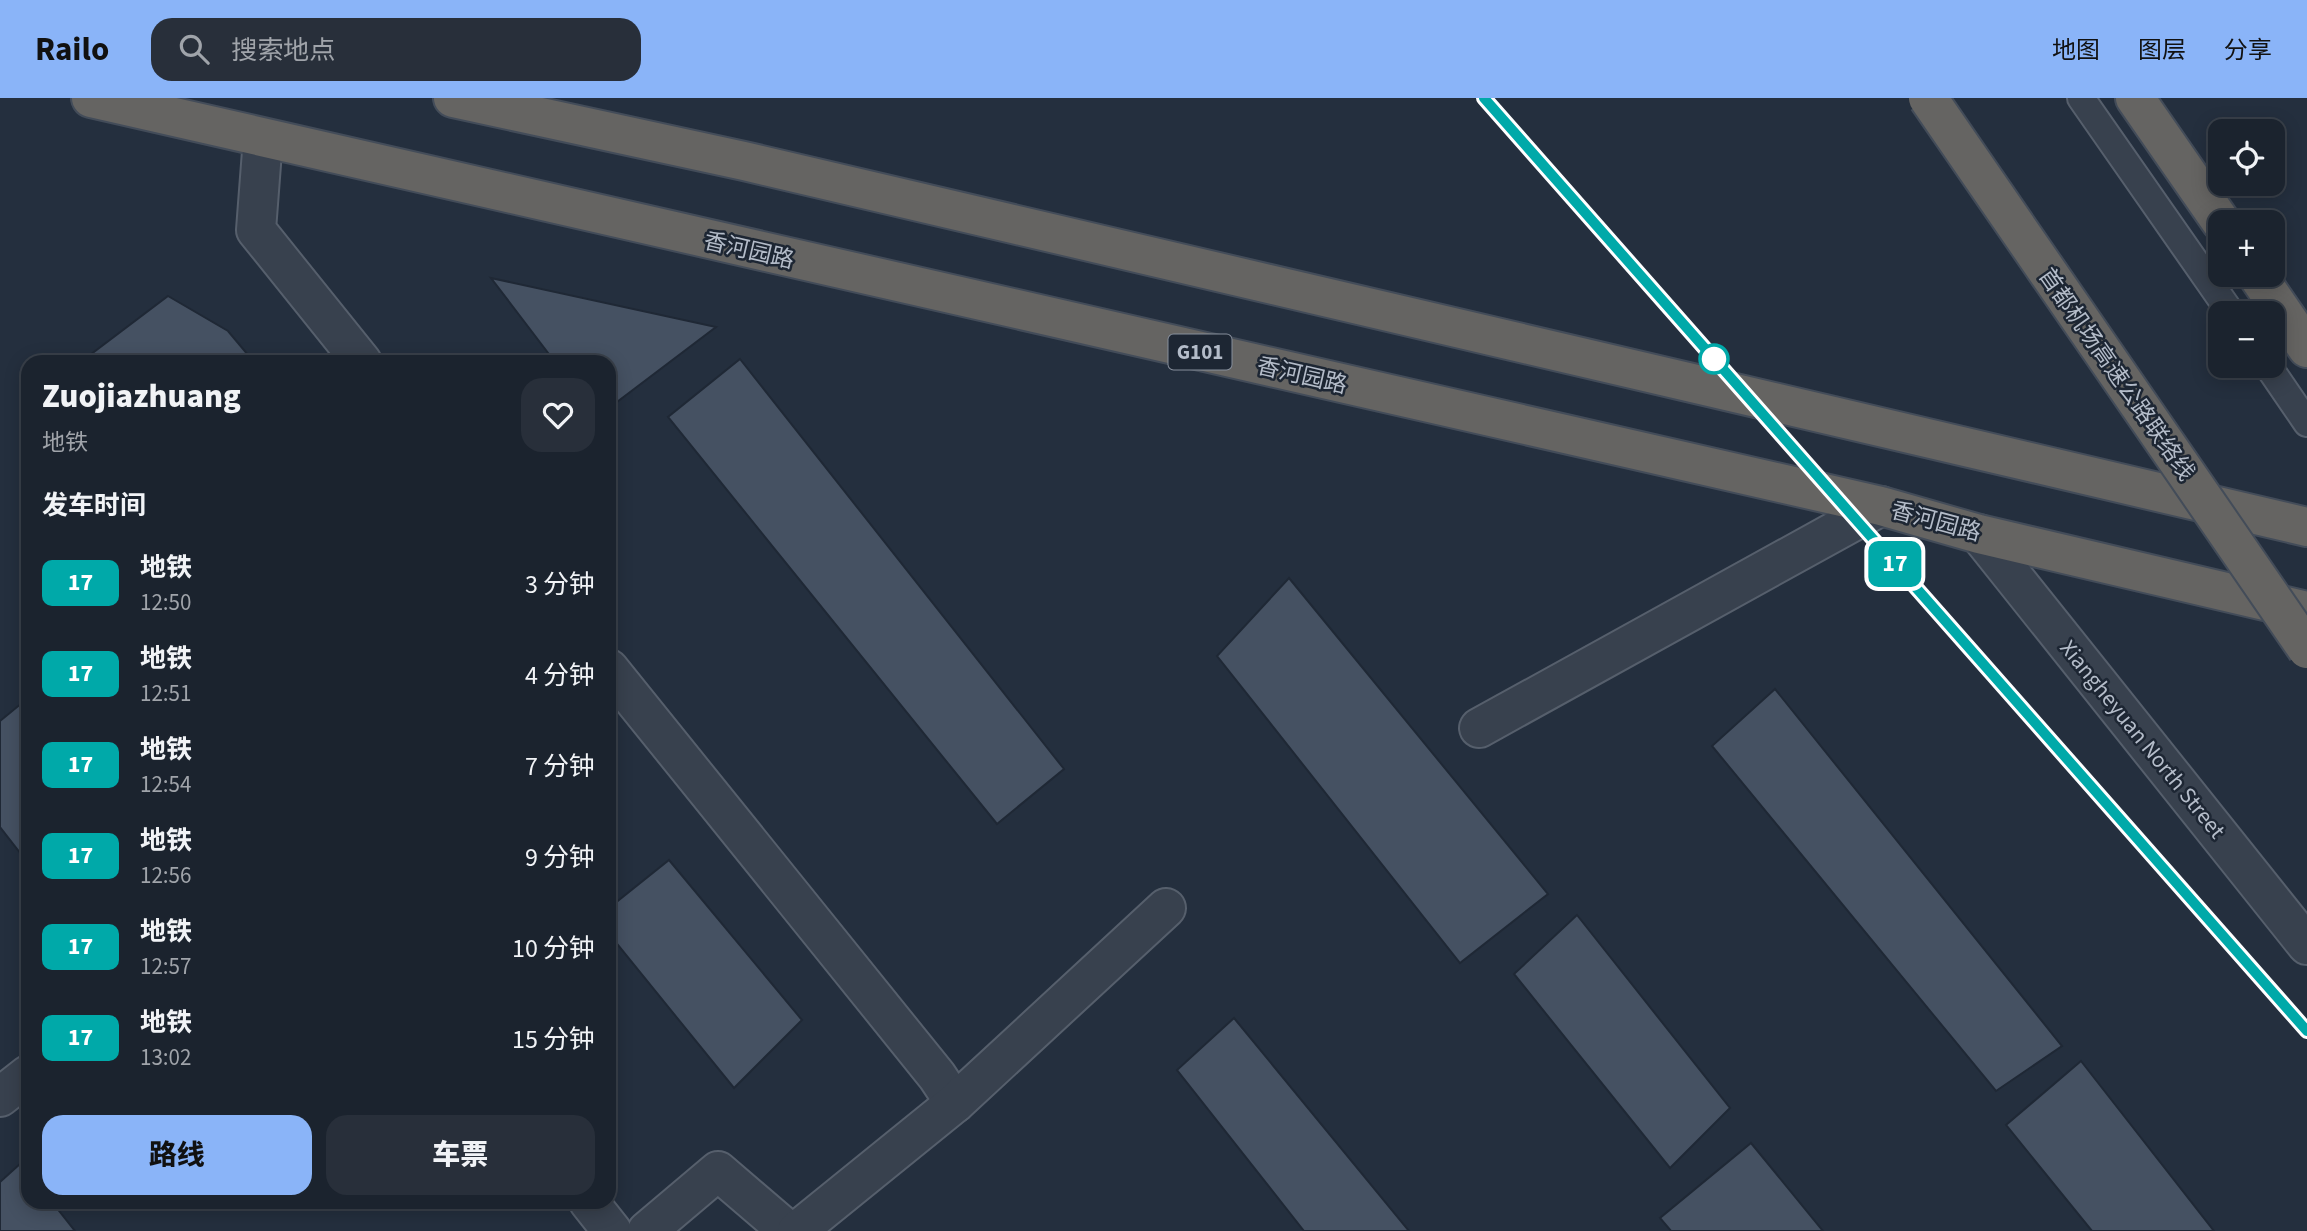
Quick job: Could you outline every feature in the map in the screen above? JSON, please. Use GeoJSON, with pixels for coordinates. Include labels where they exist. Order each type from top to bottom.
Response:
{"type":"FeatureCollection","features":[{"type":"Feature","properties":{"kind":"highway","name":"香河园路"},"geometry":{"type":"LineString","coordinates":[[91,98],[1881,506],[1979,534],[2307,611]]}},
{"type":"Feature","properties":{"kind":"highway"},"geometry":{"type":"LineString","coordinates":[[453,98],[798,174],[2307,527]]}},
{"type":"Feature","properties":{"kind":"highway","name":"首都机场高速公路联络线"},"geometry":{"type":"LineString","coordinates":[[1928,98],[2307,649]]}},
{"type":"Feature","properties":{"kind":"highway"},"geometry":{"type":"LineString","coordinates":[[2135,98],[2213,210]]}},
{"type":"Feature","properties":{"kind":"highway"},"geometry":{"type":"LineString","coordinates":[[2265,287],[2307,348]]}},
{"type":"Feature","properties":{"kind":"street"},"geometry":{"type":"LineString","coordinates":[[263,138],[256,230],[356,355]]}},
{"type":"Feature","properties":{"kind":"street"},"geometry":{"type":"LineString","coordinates":[[1479,728],[1881,506]]}},
{"type":"Feature","properties":{"kind":"street","name":"Xiangheyuan North Street"},"geometry":{"type":"LineString","coordinates":[[1979,534],[2307,944]]}},
{"type":"Feature","properties":{"kind":"street"},"geometry":{"type":"LineString","coordinates":[[616,677],[928,1065],[955,1103]]}},
{"type":"Feature","properties":{"kind":"street"},"geometry":{"type":"LineString","coordinates":[[797,1231],[955,1103],[1166,908]]}},
{"type":"Feature","properties":{"kind":"street"},"geometry":{"type":"LineString","coordinates":[[0,1097],[21,1080]]}},
{"type":"Feature","properties":{"kind":"street"},"geometry":{"type":"LineString","coordinates":[[647,1231],[718,1171],[788,1231]]}},
{"type":"Feature","properties":{"kind":"street"},"geometry":{"type":"LineString","coordinates":[[595,1209],[612,1231]]}},
{"type":"Feature","properties":{"kind":"lane"},"geometry":{"type":"LineString","coordinates":[[2081,98],[2223,301]]}},
{"type":"Feature","properties":{"kind":"lane"},"geometry":{"type":"LineString","coordinates":[[2276,378],[2307,423]]}},
{"type":"Feature","properties":{"kind":"building"},"geometry":{"type":"Polygon","coordinates":[[[491,278],[716,327],[616,403],[616,355],[550,355],[491,278]]]}},
{"type":"Feature","properties":{"kind":"building"},"geometry":{"type":"Polygon","coordinates":[[[168,296],[228,331],[248,355],[90,355],[168,296]]]}},
{"type":"Feature","properties":{"kind":"building"},"geometry":{"type":"Polygon","coordinates":[[[740,359],[1064,769],[997,824],[668,417],[740,359]]]}},
{"type":"Feature","properties":{"kind":"building"},"geometry":{"type":"Polygon","coordinates":[[[1289,578],[1548,894],[1460,963],[1217,656],[1289,578]]]}},
{"type":"Feature","properties":{"kind":"building"},"geometry":{"type":"Polygon","coordinates":[[[1775,689],[2062,1046],[1996,1091],[1712,746],[1775,689]]]}},
{"type":"Feature","properties":{"kind":"building"},"geometry":{"type":"Polygon","coordinates":[[[21,704],[21,854],[0,827],[0,721],[21,704]]]}},
{"type":"Feature","properties":{"kind":"building"},"geometry":{"type":"Polygon","coordinates":[[[669,860],[802,1020],[734,1088],[616,943],[616,902],[669,860]]]}},
{"type":"Feature","properties":{"kind":"building"},"geometry":{"type":"Polygon","coordinates":[[[1577,915],[1730,1108],[1670,1168],[1514,974],[1577,915]]]}},
{"type":"Feature","properties":{"kind":"building"},"geometry":{"type":"Polygon","coordinates":[[[1234,1018],[1409,1231],[1304,1231],[1177,1070],[1234,1018]]]}},
{"type":"Feature","properties":{"kind":"building"},"geometry":{"type":"Polygon","coordinates":[[[2081,1061],[2214,1231],[2092,1231],[2006,1125],[2081,1061]]]}},
{"type":"Feature","properties":{"kind":"building"},"geometry":{"type":"Polygon","coordinates":[[[1751,1143],[1823,1231],[1671,1231],[1660,1218],[1751,1143]]]}},
{"type":"Feature","properties":{"kind":"building"},"geometry":{"type":"Polygon","coordinates":[[[21,1163],[21,1209],[58,1209],[75,1231],[0,1231],[0,1182],[21,1163]]]}},
{"type":"Feature","properties":{"kind":"metro line","name":"17"},"geometry":{"type":"LineString","coordinates":[[1484,98],[2307,1031]]}}]}
